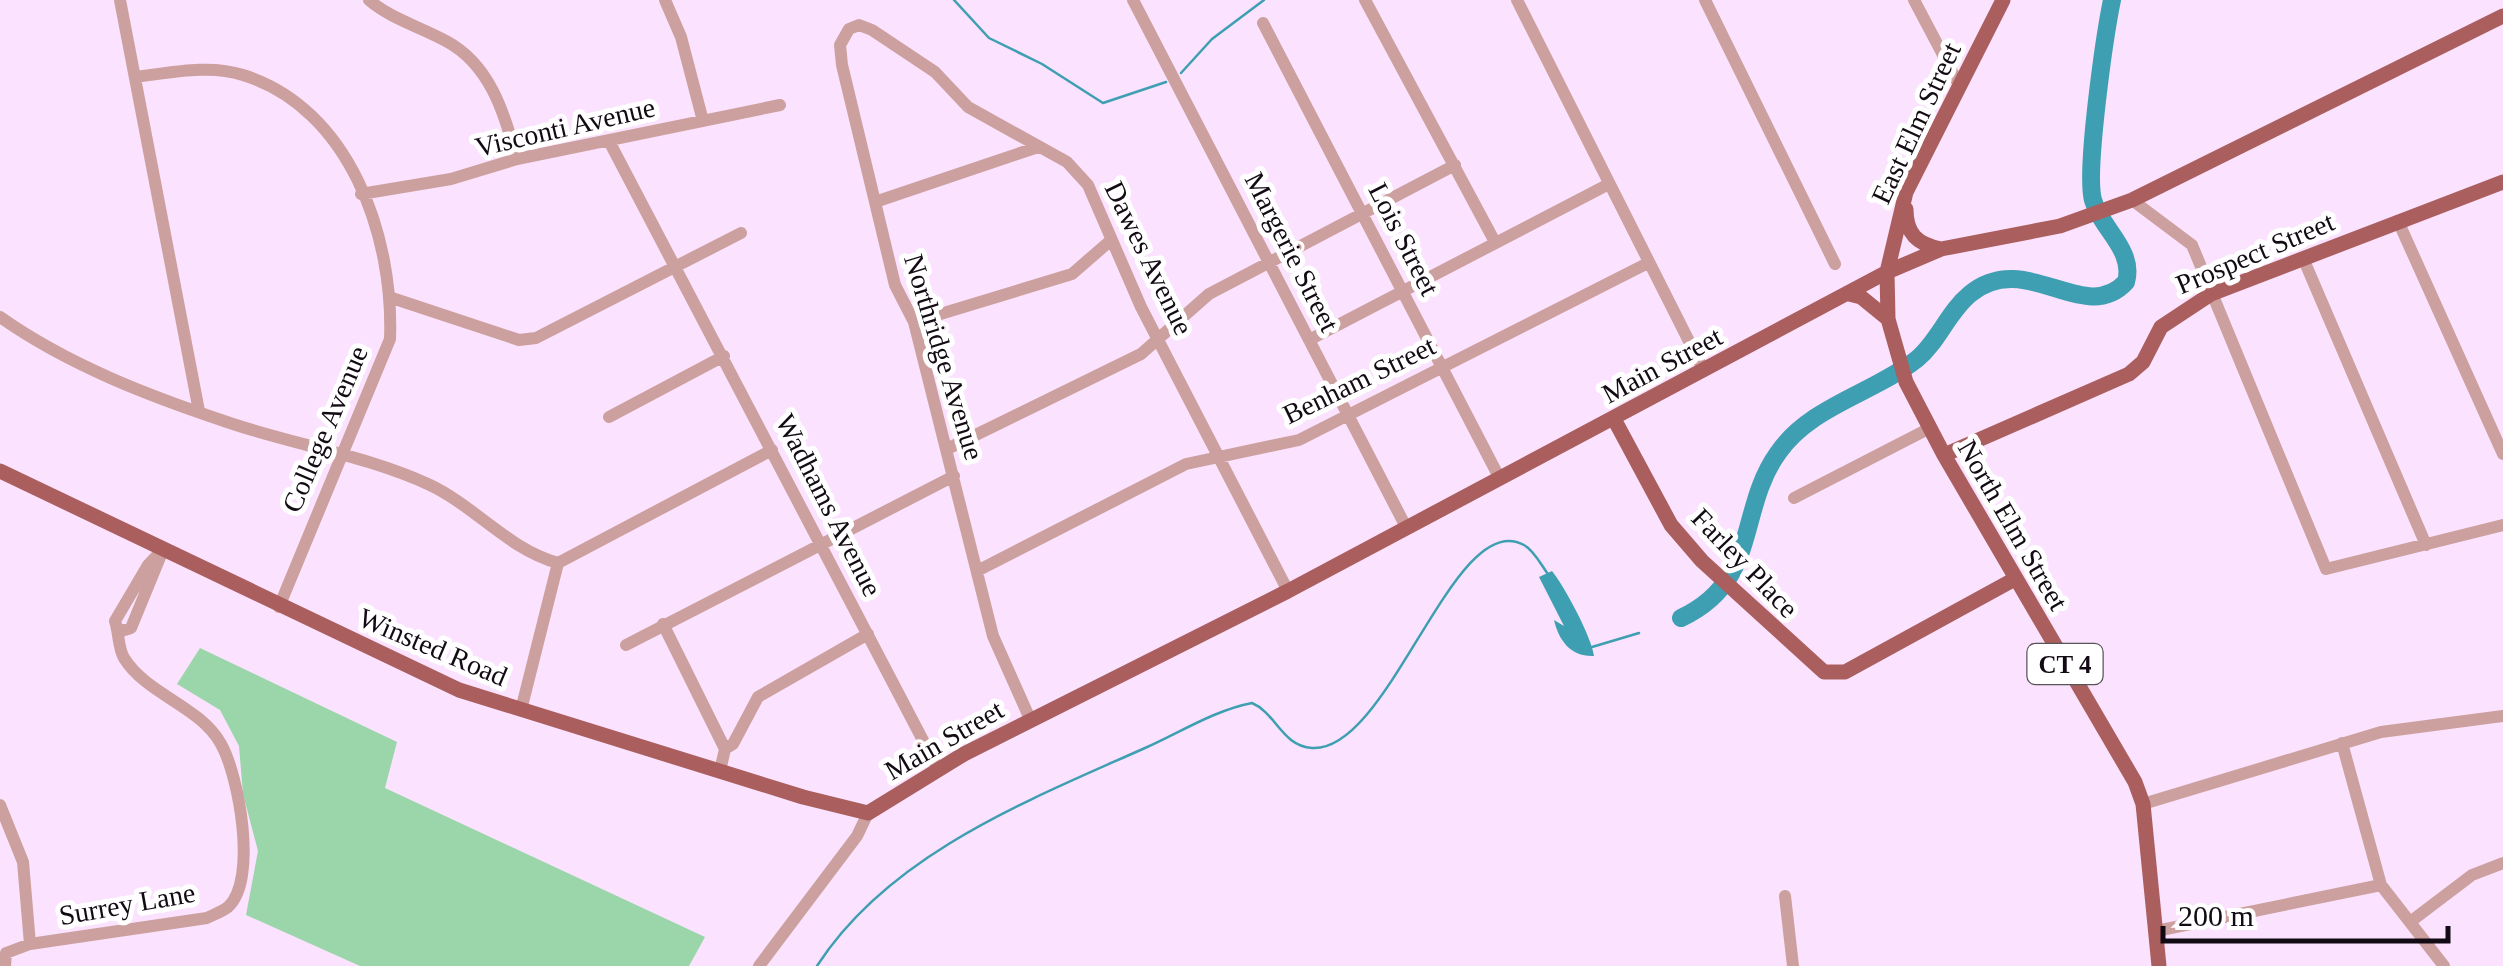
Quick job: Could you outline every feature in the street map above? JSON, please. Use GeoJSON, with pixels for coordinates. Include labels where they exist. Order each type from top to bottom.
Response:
{"type":"FeatureCollection","features":[{"type":"Feature","properties":{"kind":"main road","name":"East Elm Street"},"geometry":{"type":"LineString","coordinates":[[1887,272],[1906,192],[2003,0]]}},
{"type":"Feature","properties":{"kind":"main road","name":"Main Street"},"geometry":{"type":"LineString","coordinates":[[868,813],[1030,719],[1288,591],[1887,272],[1941,250],[2060,226],[2132,200],[2503,16]]}},
{"type":"Feature","properties":{"kind":"main road","name":"Prospect Street"},"geometry":{"type":"LineString","coordinates":[[1944,456],[2129,374],[2143,362],[2161,327],[2211,294],[2503,182]]}},
{"type":"Feature","properties":{"kind":"main road"},"geometry":{"type":"LineString","coordinates":[[1906,192],[1906,224],[1911,234],[1925,246],[1941,250]]}},
{"type":"Feature","properties":{"kind":"main road","name":"North Elm Street"},"geometry":{"type":"LineString","coordinates":[[1887,272],[1888,319],[1906,382],[2013,580],[2122,756],[2143,804],[2159,966]]}},
{"type":"Feature","properties":{"kind":"main road"},"geometry":{"type":"LineString","coordinates":[[1849,294],[1861,297],[1888,319]]}},
{"type":"Feature","properties":{"kind":"main road","name":"Farley Place"},"geometry":{"type":"LineString","coordinates":[[1614,419],[1672,526],[1715,573],[1808,661],[1830,674],[1850,669],[2013,580]]}},
{"type":"Feature","properties":{"kind":"main road","name":"Winsted Road"},"geometry":{"type":"LineString","coordinates":[[0,471],[459,690],[868,813]]}},
{"type":"Feature","properties":{"kind":"street"},"geometry":{"type":"LineString","coordinates":[[120,0],[200,411]]}},
{"type":"Feature","properties":{"kind":"street"},"geometry":{"type":"LineString","coordinates":[[369,0],[451,43],[472,62],[500,96],[517,159]]}},
{"type":"Feature","properties":{"kind":"street"},"geometry":{"type":"LineString","coordinates":[[665,0],[681,37],[703,121]]}},
{"type":"Feature","properties":{"kind":"street","name":"Margerie Street"},"geometry":{"type":"LineString","coordinates":[[1133,0],[1406,528]]}},
{"type":"Feature","properties":{"kind":"street"},"geometry":{"type":"LineString","coordinates":[[1365,0],[1495,242]]}},
{"type":"Feature","properties":{"kind":"street"},"geometry":{"type":"LineString","coordinates":[[1517,0],[1704,371]]}},
{"type":"Feature","properties":{"kind":"street"},"geometry":{"type":"LineString","coordinates":[[1705,0],[1835,264]]}},
{"type":"Feature","properties":{"kind":"street"},"geometry":{"type":"LineString","coordinates":[[1914,0],[1960,87]]}},
{"type":"Feature","properties":{"kind":"street","name":"Lois Street"},"geometry":{"type":"LineString","coordinates":[[1263,23],[1500,479]]}},
{"type":"Feature","properties":{"kind":"street","name":"Northridge Avenue"},"geometry":{"type":"LineString","coordinates":[[872,30],[859,25],[849,28],[840,45],[875,202],[895,285],[914,322],[993,636],[1030,719]]}},
{"type":"Feature","properties":{"kind":"street","name":"Dawes Avenue"},"geometry":{"type":"LineString","coordinates":[[872,30],[935,72],[978,114],[1067,162],[1088,185],[1110,241],[1288,591]]}},
{"type":"Feature","properties":{"kind":"street","name":"College Avenue"},"geometry":{"type":"LineString","coordinates":[[135,77],[198,70],[240,74],[274,87],[328,128],[361,194],[386,258],[392,298],[390,339],[279,607]]}},
{"type":"Feature","properties":{"kind":"street","name":"Visconti Avenue"},"geometry":{"type":"LineString","coordinates":[[361,194],[451,179],[517,159],[610,143],[780,105]]}},
{"type":"Feature","properties":{"kind":"street","name":"Wadhams Avenue"},"geometry":{"type":"LineString","coordinates":[[610,143],[938,769]]}},
{"type":"Feature","properties":{"kind":"street"},"geometry":{"type":"LineString","coordinates":[[875,202],[1038,148]]}},
{"type":"Feature","properties":{"kind":"street"},"geometry":{"type":"LineString","coordinates":[[948,449],[1141,354],[1209,294],[1455,165]]}},
{"type":"Feature","properties":{"kind":"street"},"geometry":{"type":"LineString","coordinates":[[1309,340],[1609,184]]}},
{"type":"Feature","properties":{"kind":"street"},"geometry":{"type":"LineString","coordinates":[[2132,200],[2192,245],[2326,568],[2503,525]]}},
{"type":"Feature","properties":{"kind":"street"},"geometry":{"type":"LineString","coordinates":[[2398,221],[2503,454]]}},
{"type":"Feature","properties":{"kind":"street"},"geometry":{"type":"LineString","coordinates":[[392,298],[520,340],[536,338],[741,233]]}},
{"type":"Feature","properties":{"kind":"street"},"geometry":{"type":"LineString","coordinates":[[914,322],[1072,274],[1110,241]]}},
{"type":"Feature","properties":{"kind":"street"},"geometry":{"type":"LineString","coordinates":[[2303,258],[2426,545]]}},
{"type":"Feature","properties":{"kind":"street","name":"Benham Street"},"geometry":{"type":"LineString","coordinates":[[977,571],[1186,464],[1218,454],[1275,448],[1348,416],[1648,263]]}},
{"type":"Feature","properties":{"kind":"street"},"geometry":{"type":"LineString","coordinates":[[0,318],[104,376],[432,486],[530,555],[558,563],[772,450]]}},
{"type":"Feature","properties":{"kind":"street"},"geometry":{"type":"LineString","coordinates":[[609,418],[724,356]]}},
{"type":"Feature","properties":{"kind":"street"},"geometry":{"type":"LineString","coordinates":[[1794,498],[1930,428]]}},
{"type":"Feature","properties":{"kind":"street"},"geometry":{"type":"LineString","coordinates":[[626,645],[954,476]]}},
{"type":"Feature","properties":{"kind":"street","name":"Surrey Lane"},"geometry":{"type":"LineString","coordinates":[[0,805],[23,862],[30,944],[207,918],[228,907],[236,892],[244,846],[236,787],[221,744],[209,728],[136,674],[121,654],[118,632],[131,628],[162,549]]}},
{"type":"Feature","properties":{"kind":"street"},"geometry":{"type":"LineString","coordinates":[[521,710],[558,563]]}},
{"type":"Feature","properties":{"kind":"street"},"geometry":{"type":"LineString","coordinates":[[663,624],[725,749],[720,770]]}},
{"type":"Feature","properties":{"kind":"street"},"geometry":{"type":"LineString","coordinates":[[725,749],[734,744],[758,696],[868,634]]}},
{"type":"Feature","properties":{"kind":"street"},"geometry":{"type":"LineString","coordinates":[[2143,804],[2381,732],[2503,716]]}},
{"type":"Feature","properties":{"kind":"street"},"geometry":{"type":"LineString","coordinates":[[2342,743],[2382,885],[2444,966]]}},
{"type":"Feature","properties":{"kind":"street"},"geometry":{"type":"LineString","coordinates":[[759,966],[856,836],[868,813]]}},
{"type":"Feature","properties":{"kind":"street"},"geometry":{"type":"LineString","coordinates":[[2410,922],[2472,875],[2503,863]]}},
{"type":"Feature","properties":{"kind":"street"},"geometry":{"type":"LineString","coordinates":[[2156,931],[2382,885]]}},
{"type":"Feature","properties":{"kind":"street"},"geometry":{"type":"LineString","coordinates":[[1785,896],[1792,966]]}},
{"type":"Feature","properties":{"kind":"street"},"geometry":{"type":"LineString","coordinates":[[4,966],[6,953],[30,944]]}},
{"type":"Feature","properties":{"kind":"green space"},"geometry":{"type":"Polygon","coordinates":[[[200,648],[397,742],[385,788],[705,937],[689,966],[360,966],[246,915],[258,851],[243,794],[239,746],[220,710],[177,684],[200,648]]]}},
{"type":"Feature","properties":{"kind":"water"},"geometry":{"type":"Polygon","coordinates":[[[1552,571],[1577,613],[1594,656],[1573,651],[1559,635],[1554,620],[1564,626],[1539,577],[1552,571]]]}},
{"type":"Feature","properties":{"kind":"waterway"},"geometry":{"type":"LineString","coordinates":[[954,0],[989,38],[1042,64],[1103,103],[1166,82]]}},
{"type":"Feature","properties":{"kind":"waterway"},"geometry":{"type":"LineString","coordinates":[[1181,73],[1212,39],[1264,0]]}},
{"type":"Feature","properties":{"kind":"waterway"},"geometry":{"type":"LineString","coordinates":[[1681,618],[1706,603],[1724,585],[1736,565],[1765,475],[1791,437],[1807,423],[1917,359],[1970,294],[1991,282],[2012,279],[2092,296],[2110,294],[2126,282],[2126,260],[2097,211],[2091,184],[2097,102],[2112,0]]}},
{"type":"Feature","properties":{"kind":"waterway"},"geometry":{"type":"LineString","coordinates":[[817,966],[847,927],[882,892],[965,834],[1211,716],[1252,703],[1302,746],[1312,748],[1341,739],[1368,713],[1472,561],[1498,543],[1524,545],[1548,574]]}},
{"type":"Feature","properties":{"kind":"waterway"},"geometry":{"type":"LineString","coordinates":[[1592,647],[1639,633]]}}]}
